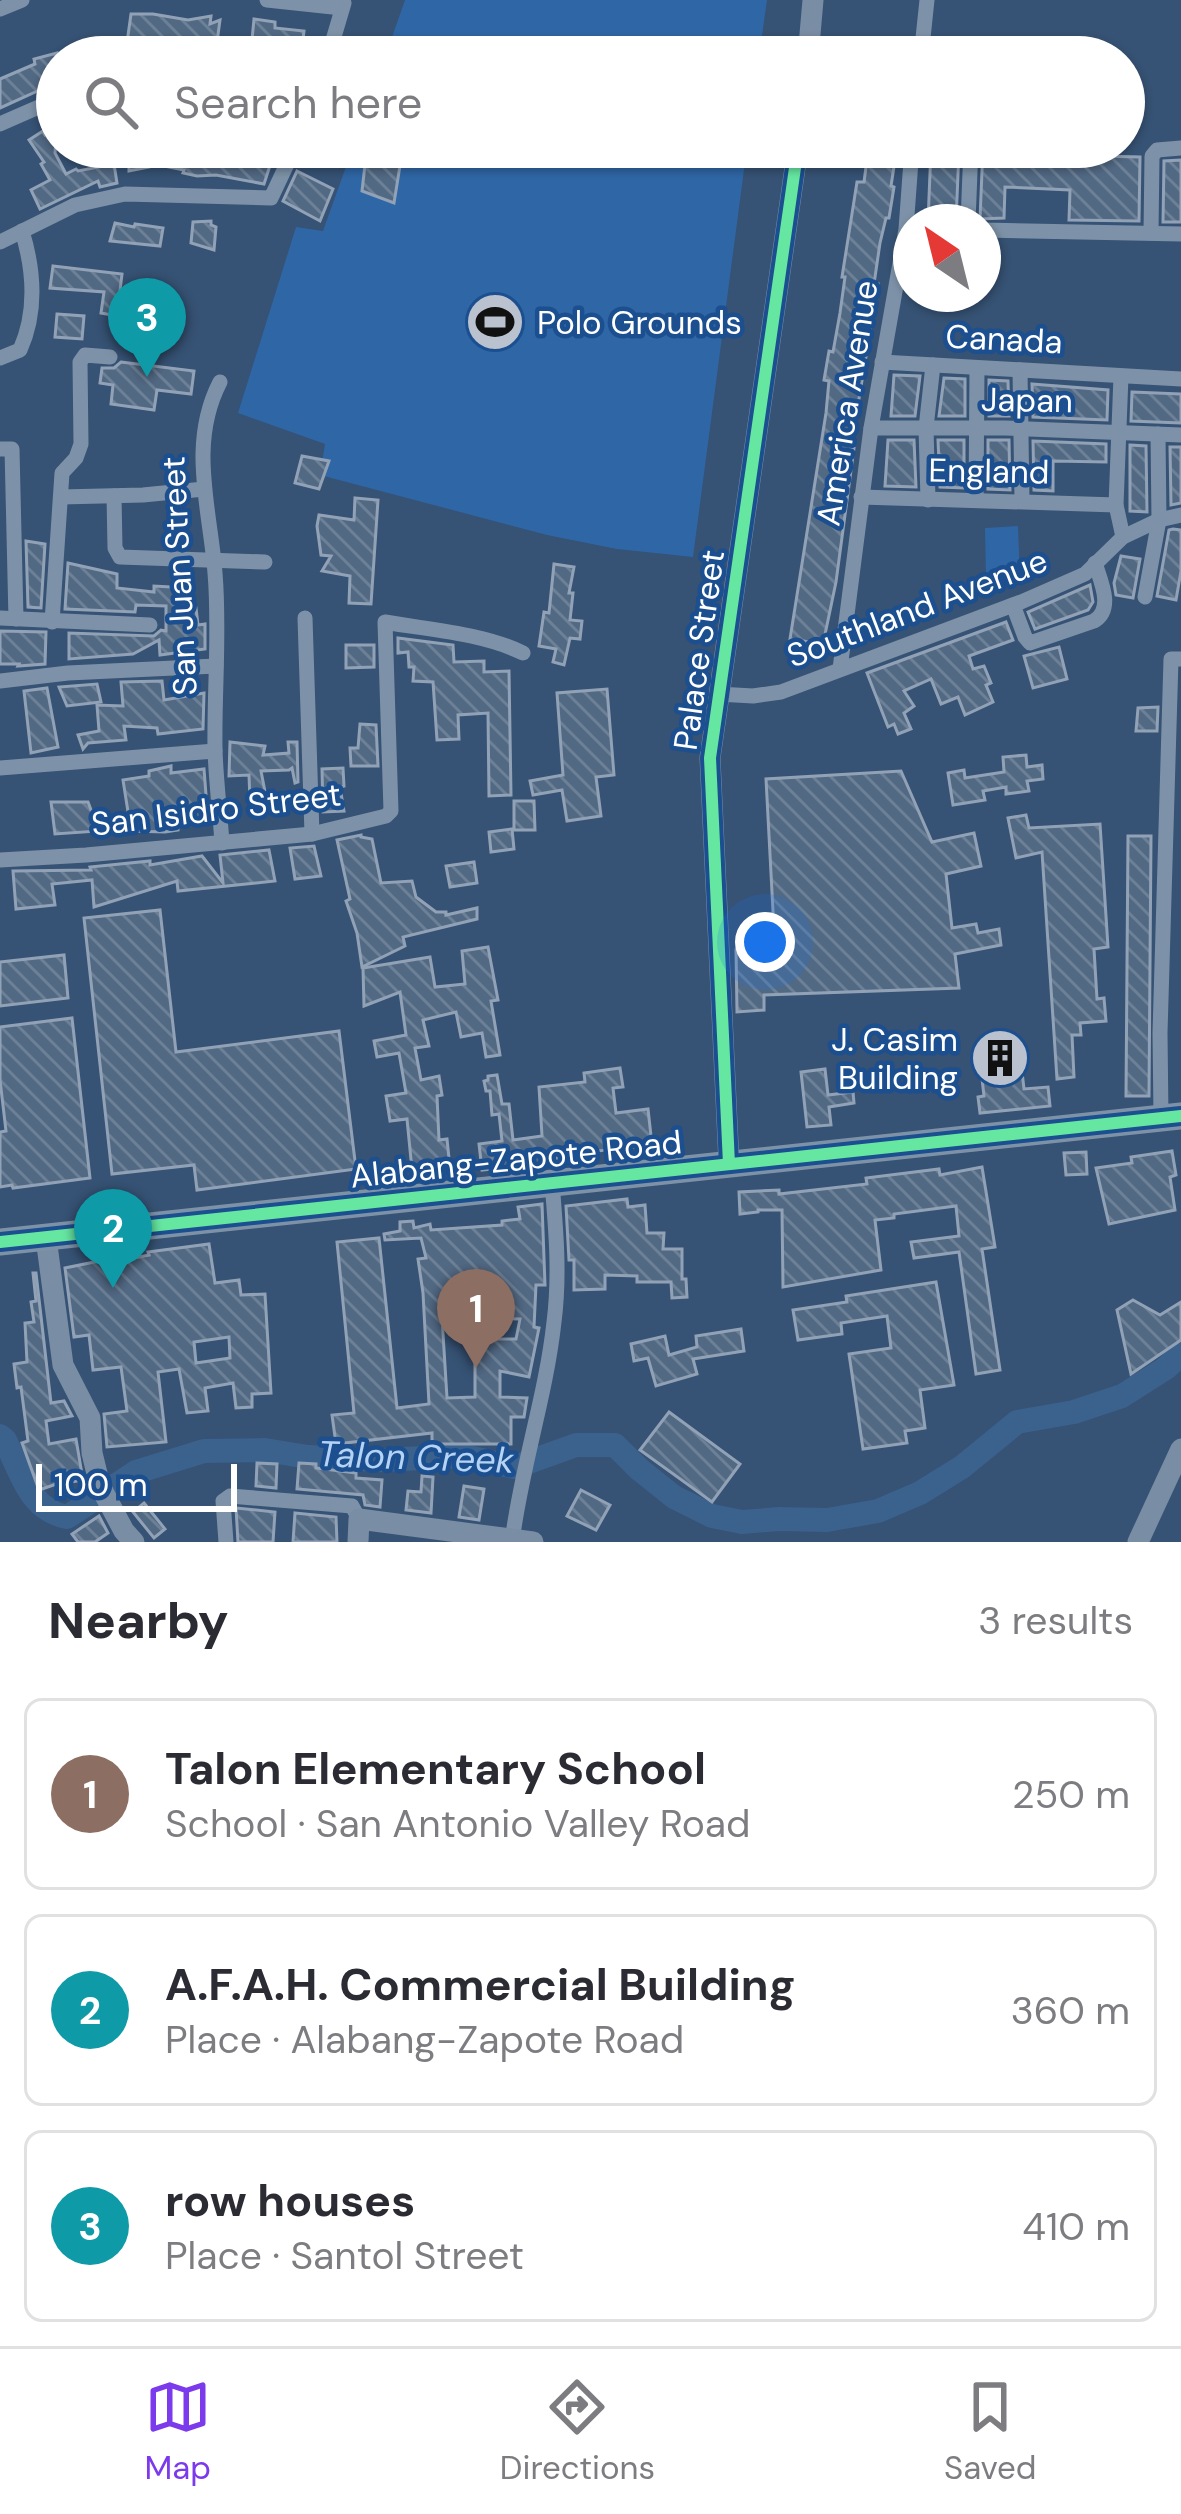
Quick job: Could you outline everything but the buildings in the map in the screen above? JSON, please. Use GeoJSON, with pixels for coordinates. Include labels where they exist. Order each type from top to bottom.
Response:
{"type":"FeatureCollection","features":[{"type":"Feature","properties":{"kind":"highway","name":"Alabang-Zapote Road"},"geometry":{"type":"LineString","coordinates":[[0,1242],[730,1163],[1175,1121]]}},
{"type":"Feature","properties":{"kind":"street"},"geometry":{"type":"LineString","coordinates":[[0,9],[22,0]]}},
{"type":"Feature","properties":{"kind":"street"},"geometry":{"type":"LineString","coordinates":[[266,0],[343,4],[334,36]]}},
{"type":"Feature","properties":{"kind":"street"},"geometry":{"type":"LineString","coordinates":[[809,36],[812,0]]}},
{"type":"Feature","properties":{"kind":"street"},"geometry":{"type":"LineString","coordinates":[[923,36],[927,0]]}},
{"type":"Feature","properties":{"kind":"street"},"geometry":{"type":"LineString","coordinates":[[0,124],[36,108]]}},
{"type":"Feature","properties":{"kind":"street"},"geometry":{"type":"LineString","coordinates":[[1151,233],[1152,156],[1157,150],[1181,148]]}},
{"type":"Feature","properties":{"kind":"street"},"geometry":{"type":"LineString","coordinates":[[0,242],[75,205],[125,194],[271,198],[285,168]]}},
{"type":"Feature","properties":{"kind":"street","name":"Palace Street"},"geometry":{"type":"LineString","coordinates":[[730,1163],[710,758],[795,168]]}},
{"type":"Feature","properties":{"kind":"street","name":"America Avenue"},"geometry":{"type":"LineString","coordinates":[[909,204],[911,168]]}},
{"type":"Feature","properties":{"kind":"street"},"geometry":{"type":"LineString","coordinates":[[969,204],[970,168]]}},
{"type":"Feature","properties":{"kind":"street"},"geometry":{"type":"LineString","coordinates":[[1001,230],[1181,234]]}},
{"type":"Feature","properties":{"kind":"street"},"geometry":{"type":"LineString","coordinates":[[0,358],[20,350],[31,326],[31,262],[22,231]]}},
{"type":"Feature","properties":{"kind":"street","name":"America Avenue"},"geometry":{"type":"LineString","coordinates":[[840,669],[871,428],[893,309]]}},
{"type":"Feature","properties":{"kind":"street"},"geometry":{"type":"LineString","coordinates":[[52,622],[62,473],[81,445],[80,362],[85,355],[110,357]]}},
{"type":"Feature","properties":{"kind":"street","name":"Canada"},"geometry":{"type":"LineString","coordinates":[[883,362],[1181,379]]}},
{"type":"Feature","properties":{"kind":"street"},"geometry":{"type":"LineString","coordinates":[[928,500],[926,428],[933,365]]}},
{"type":"Feature","properties":{"kind":"street"},"geometry":{"type":"LineString","coordinates":[[976,500],[977,368]]}},
{"type":"Feature","properties":{"kind":"street"},"geometry":{"type":"LineString","coordinates":[[1020,370],[1022,501]]}},
{"type":"Feature","properties":{"kind":"street"},"geometry":{"type":"LineString","coordinates":[[1121,376],[1115,505],[1123,537]]}},
{"type":"Feature","properties":{"kind":"street","name":"San Juan Street"},"geometry":{"type":"LineString","coordinates":[[220,382],[204,425],[204,489],[213,561],[215,752],[222,843]]}},
{"type":"Feature","properties":{"kind":"street","name":"Japan"},"geometry":{"type":"LineString","coordinates":[[871,428],[1181,435]]}},
{"type":"Feature","properties":{"kind":"street"},"geometry":{"type":"LineString","coordinates":[[1145,597],[1159,520],[1159,434]]}},
{"type":"Feature","properties":{"kind":"street"},"geometry":{"type":"LineString","coordinates":[[6,449],[8,618],[150,625]]}},
{"type":"Feature","properties":{"kind":"street"},"geometry":{"type":"LineString","coordinates":[[61,497],[204,489]]}},
{"type":"Feature","properties":{"kind":"street"},"geometry":{"type":"LineString","coordinates":[[113,496],[115,548],[120,557],[265,562]]}},
{"type":"Feature","properties":{"kind":"street","name":"England"},"geometry":{"type":"LineString","coordinates":[[861,497],[1115,505]]}},
{"type":"Feature","properties":{"kind":"street","name":"Southland Avenue"},"geometry":{"type":"LineString","coordinates":[[718,694],[782,692],[1013,605],[1085,574],[1123,537],[1181,515]]}},
{"type":"Feature","properties":{"kind":"street"},"geometry":{"type":"LineString","coordinates":[[1013,605],[1031,643],[1101,618],[1105,608],[1095,563]]}},
{"type":"Feature","properties":{"kind":"street"},"geometry":{"type":"LineString","coordinates":[[305,618],[312,834]]}},
{"type":"Feature","properties":{"kind":"street","name":"San Isidro Street"},"geometry":{"type":"LineString","coordinates":[[0,860],[312,834],[386,816],[391,811],[385,622],[523,653]]}},
{"type":"Feature","properties":{"kind":"street"},"geometry":{"type":"LineString","coordinates":[[1175,1121],[1160,1033],[1171,659],[1181,659]]}},
{"type":"Feature","properties":{"kind":"street"},"geometry":{"type":"LineString","coordinates":[[0,681],[216,666]]}},
{"type":"Feature","properties":{"kind":"street"},"geometry":{"type":"LineString","coordinates":[[0,768],[215,752]]}},
{"type":"Feature","properties":{"kind":"street"},"geometry":{"type":"LineString","coordinates":[[226,1542],[223,1501],[230,1496],[352,1506],[358,1530],[519,1540],[521,1479],[554,1323],[558,1255],[552,1183]]}},
{"type":"Feature","properties":{"kind":"street"},"geometry":{"type":"LineString","coordinates":[[46,1238],[64,1365],[90,1418],[92,1453],[122,1538]]}},
{"type":"Feature","properties":{"kind":"street"},"geometry":{"type":"LineString","coordinates":[[1138,1542],[1181,1449]]}},
{"type":"Feature","properties":{"kind":"shaded area"},"geometry":{"type":"Polygon","coordinates":[[[405,0],[767,0],[762,36],[392,36],[405,0]]]}},
{"type":"Feature","properties":{"kind":"shaded area","name":"Polo Grounds"},"geometry":{"type":"Polygon","coordinates":[[[346,168],[744,168],[693,557],[547,535],[320,475],[325,444],[238,413],[296,227],[323,231],[346,168]]]}},
{"type":"Feature","properties":{"kind":"shaded area"},"geometry":{"type":"Polygon","coordinates":[[[1018,526],[1020,579],[986,580],[985,528],[1018,526]]]}},
{"type":"Feature","properties":{"kind":"waterway","name":"Talon Creek"},"geometry":{"type":"LineString","coordinates":[[0,1436],[35,1498],[67,1517],[136,1472],[204,1451],[265,1450],[383,1460],[463,1456],[515,1467],[576,1445],[615,1445],[674,1497],[712,1516],[742,1522],[827,1520],[878,1511],[920,1493],[962,1467],[1017,1422],[1074,1412],[1122,1396],[1181,1354]]}},
{"type":"Feature","properties":{"kind":"cycle path"},"geometry":{"type":"LineString","coordinates":[[729,1164],[710,758],[795,168]]}},
{"type":"Feature","properties":{"kind":"cycle path"},"geometry":{"type":"LineString","coordinates":[[0,1242],[1181,1116]]}},
{"type":"Feature","properties":{"kind":"place","name":"Polo Grounds"},"geometry":{"type":"Point","coordinates":[495,322]}},
{"type":"Feature","properties":{"kind":"place","name":"row houses"},"geometry":{"type":"Point","coordinates":[147,377]}},
{"type":"Feature","properties":{"kind":"place","name":"J. Casim Building"},"geometry":{"type":"Point","coordinates":[1000,1058]}},
{"type":"Feature","properties":{"kind":"place","name":"A.F.A.H. Commercial Building"},"geometry":{"type":"Point","coordinates":[113,1288]}},
{"type":"Feature","properties":{"kind":"place","name":"Talon Elementary School"},"geometry":{"type":"Point","coordinates":[476,1368]}}]}
